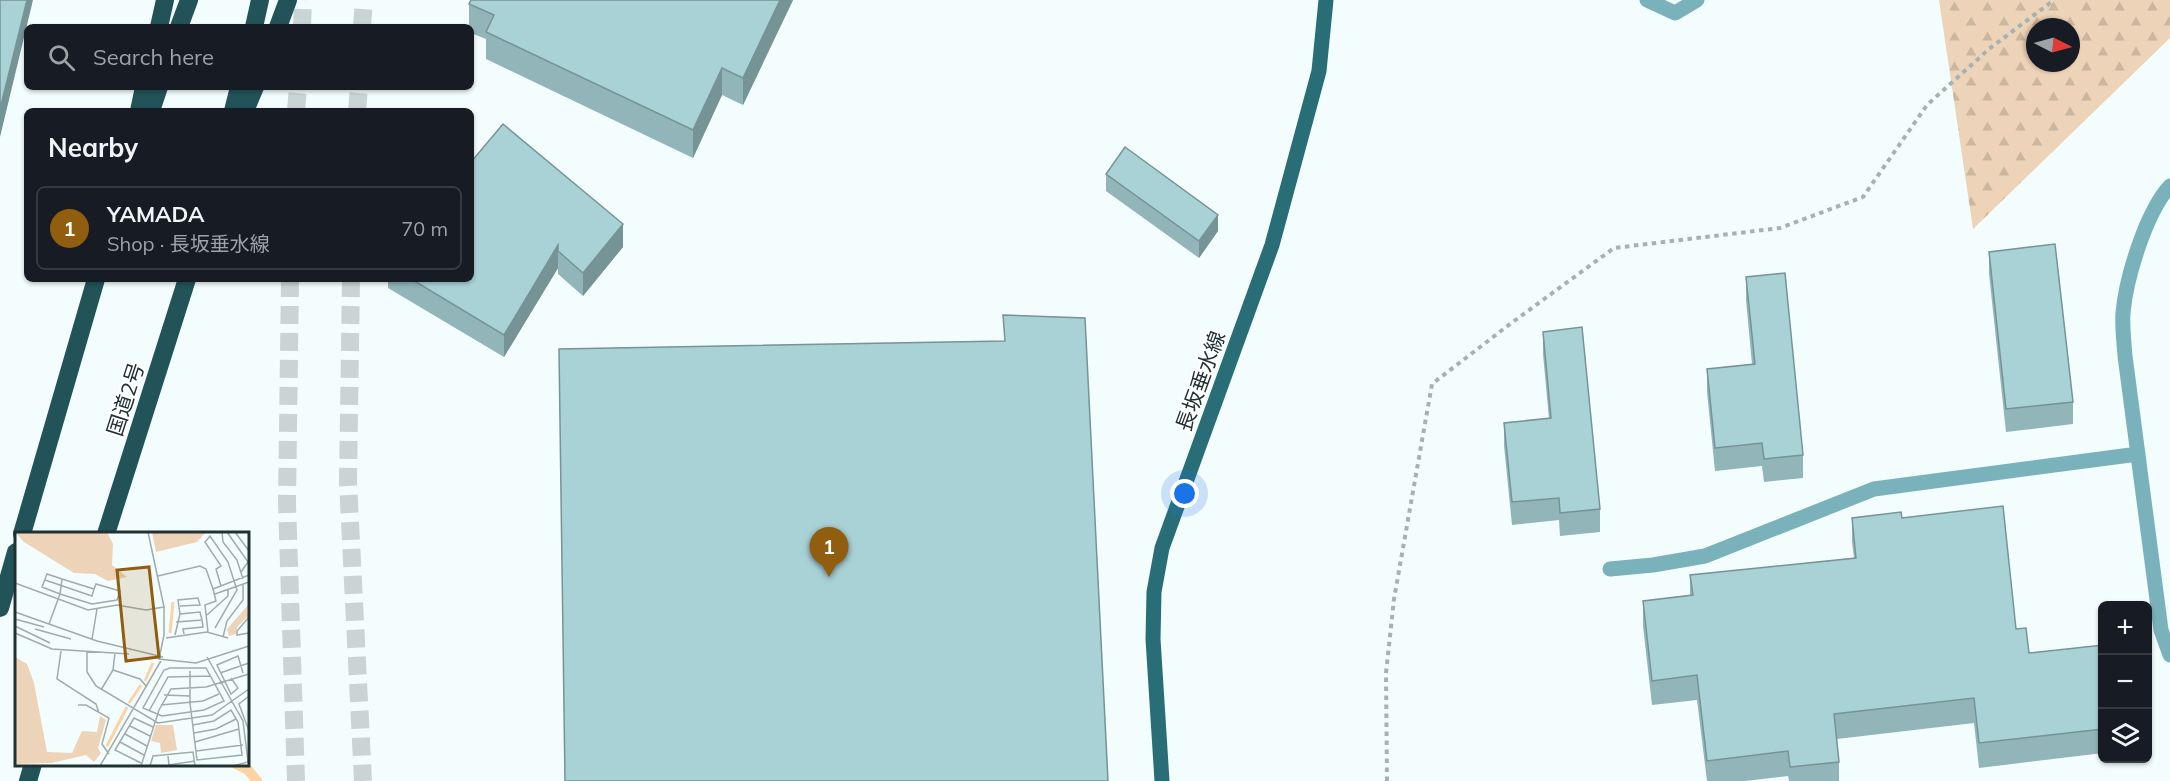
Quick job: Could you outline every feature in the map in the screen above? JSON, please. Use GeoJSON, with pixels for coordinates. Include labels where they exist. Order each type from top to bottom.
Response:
{"type":"FeatureCollection","features":[{"type":"Feature","properties":{"kind":"highway"},"geometry":{"type":"LineString","coordinates":[[160,24],[165,0]]}},
{"type":"Feature","properties":{"kind":"highway"},"geometry":{"type":"LineString","coordinates":[[181,24],[189,0]]}},
{"type":"Feature","properties":{"kind":"highway"},"geometry":{"type":"LineString","coordinates":[[255,24],[260,0]]}},
{"type":"Feature","properties":{"kind":"highway"},"geometry":{"type":"LineString","coordinates":[[279,24],[288,0]]}},
{"type":"Feature","properties":{"kind":"highway"},"geometry":{"type":"LineString","coordinates":[[140,108],[143,90]]}},
{"type":"Feature","properties":{"kind":"highway"},"geometry":{"type":"LineString","coordinates":[[152,108],[158,90]]}},
{"type":"Feature","properties":{"kind":"highway"},"geometry":{"type":"LineString","coordinates":[[234,108],[238,90]]}},
{"type":"Feature","properties":{"kind":"highway"},"geometry":{"type":"LineString","coordinates":[[246,108],[254,90]]}},
{"type":"Feature","properties":{"kind":"highway"},"geometry":{"type":"LineString","coordinates":[[23,532],[95,282]]}},
{"type":"Feature","properties":{"kind":"highway","name":"国道2号"},"geometry":{"type":"LineString","coordinates":[[107,532],[185,282]]}},
{"type":"Feature","properties":{"kind":"highway"},"geometry":{"type":"LineString","coordinates":[[0,608],[15,556]]}},
{"type":"Feature","properties":{"kind":"highway"},"geometry":{"type":"LineString","coordinates":[[28,781],[33,766]]}},
{"type":"Feature","properties":{"kind":"main road","name":"長坂垂水線"},"geometry":{"type":"LineString","coordinates":[[1162,781],[1153,639],[1154,592],[1162,548],[1272,245],[1319,71],[1326,0]]}},
{"type":"Feature","properties":{"kind":"street"},"geometry":{"type":"LineString","coordinates":[[1647,0],[1675,13],[1697,0]]}},
{"type":"Feature","properties":{"kind":"street"},"geometry":{"type":"LineString","coordinates":[[2170,186],[2146,225],[2131,274],[2123,314],[2125,356],[2161,630],[2170,655]]}},
{"type":"Feature","properties":{"kind":"street"},"geometry":{"type":"LineString","coordinates":[[1610,569],[1653,565],[1705,556],[1874,489],[2138,454]]}},
{"type":"Feature","properties":{"kind":"path"},"geometry":{"type":"LineString","coordinates":[[1387,781],[1386,673],[1394,599],[1432,384],[1614,248],[1780,228],[1863,197],[1927,105],[1989,49],[2054,0]]}},
{"type":"Feature","properties":{"kind":"green space"},"geometry":{"type":"Polygon","coordinates":[[[1939,0],[2170,0],[2170,38],[1973,229],[1939,0]]]}},
{"type":"Feature","properties":{"kind":"building"},"geometry":{"type":"Polygon","coordinates":[[[0,0],[27,0],[0,109],[0,0]]]}},
{"type":"Feature","properties":{"kind":"building"},"geometry":{"type":"Polygon","coordinates":[[[471,0],[780,0],[743,78],[722,68],[693,130],[486,32],[494,15],[469,4],[471,0]]]}},
{"type":"Feature","properties":{"kind":"building"},"geometry":{"type":"Polygon","coordinates":[[[503,124],[623,224],[583,273],[558,251],[558,245],[504,335],[416,282],[474,282],[474,158],[503,124]]]}},
{"type":"Feature","properties":{"kind":"building"},"geometry":{"type":"Polygon","coordinates":[[[1125,147],[1218,215],[1199,241],[1106,174],[1125,147]]]}},
{"type":"Feature","properties":{"kind":"building"},"geometry":{"type":"Polygon","coordinates":[[[2055,244],[2073,402],[2006,409],[1989,252],[2055,244]]]}},
{"type":"Feature","properties":{"kind":"building"},"geometry":{"type":"Polygon","coordinates":[[[1785,273],[1803,455],[1764,459],[1762,443],[1715,448],[1707,369],[1755,364],[1746,277],[1785,273]]]}},
{"type":"Feature","properties":{"kind":"building"},"geometry":{"type":"Polygon","coordinates":[[[1003,315],[1085,318],[1108,781],[565,781],[559,349],[1005,341],[1003,315]]]}},
{"type":"Feature","properties":{"kind":"building"},"geometry":{"type":"Polygon","coordinates":[[[1582,327],[1600,509],[1560,513],[1559,498],[1512,502],[1504,423],[1551,418],[1543,332],[1582,327]]]}},
{"type":"Feature","properties":{"kind":"building"},"geometry":{"type":"Polygon","coordinates":[[[2003,506],[2016,629],[2026,628],[2029,653],[2098,646],[2098,730],[1979,743],[1974,698],[1834,714],[1839,762],[1790,767],[1788,751],[1707,761],[1697,675],[1652,681],[1643,601],[1693,595],[1690,575],[1856,558],[1852,518],[1901,512],[1902,518],[2003,506]]]}},
{"type":"Feature","properties":{"kind":"waterway"},"geometry":{"type":"LineString","coordinates":[[240,766],[248,770],[257,781]]}},
{"type":"Feature","properties":{"kind":"tunnel"},"geometry":{"type":"LineString","coordinates":[[302,24],[303,0]]}},
{"type":"Feature","properties":{"kind":"tunnel"},"geometry":{"type":"LineString","coordinates":[[362,24],[364,0]]}},
{"type":"Feature","properties":{"kind":"tunnel"},"geometry":{"type":"LineString","coordinates":[[296,108],[298,90]]}},
{"type":"Feature","properties":{"kind":"tunnel"},"geometry":{"type":"LineString","coordinates":[[357,108],[359,90]]}},
{"type":"Feature","properties":{"kind":"tunnel"},"geometry":{"type":"LineString","coordinates":[[290,282],[287,503],[296,781]]}},
{"type":"Feature","properties":{"kind":"tunnel"},"geometry":{"type":"LineString","coordinates":[[351,282],[348,482],[363,781]]}},
{"type":"Feature","properties":{"kind":"place","name":"YAMADA"},"geometry":{"type":"Point","coordinates":[829,577]}}]}
